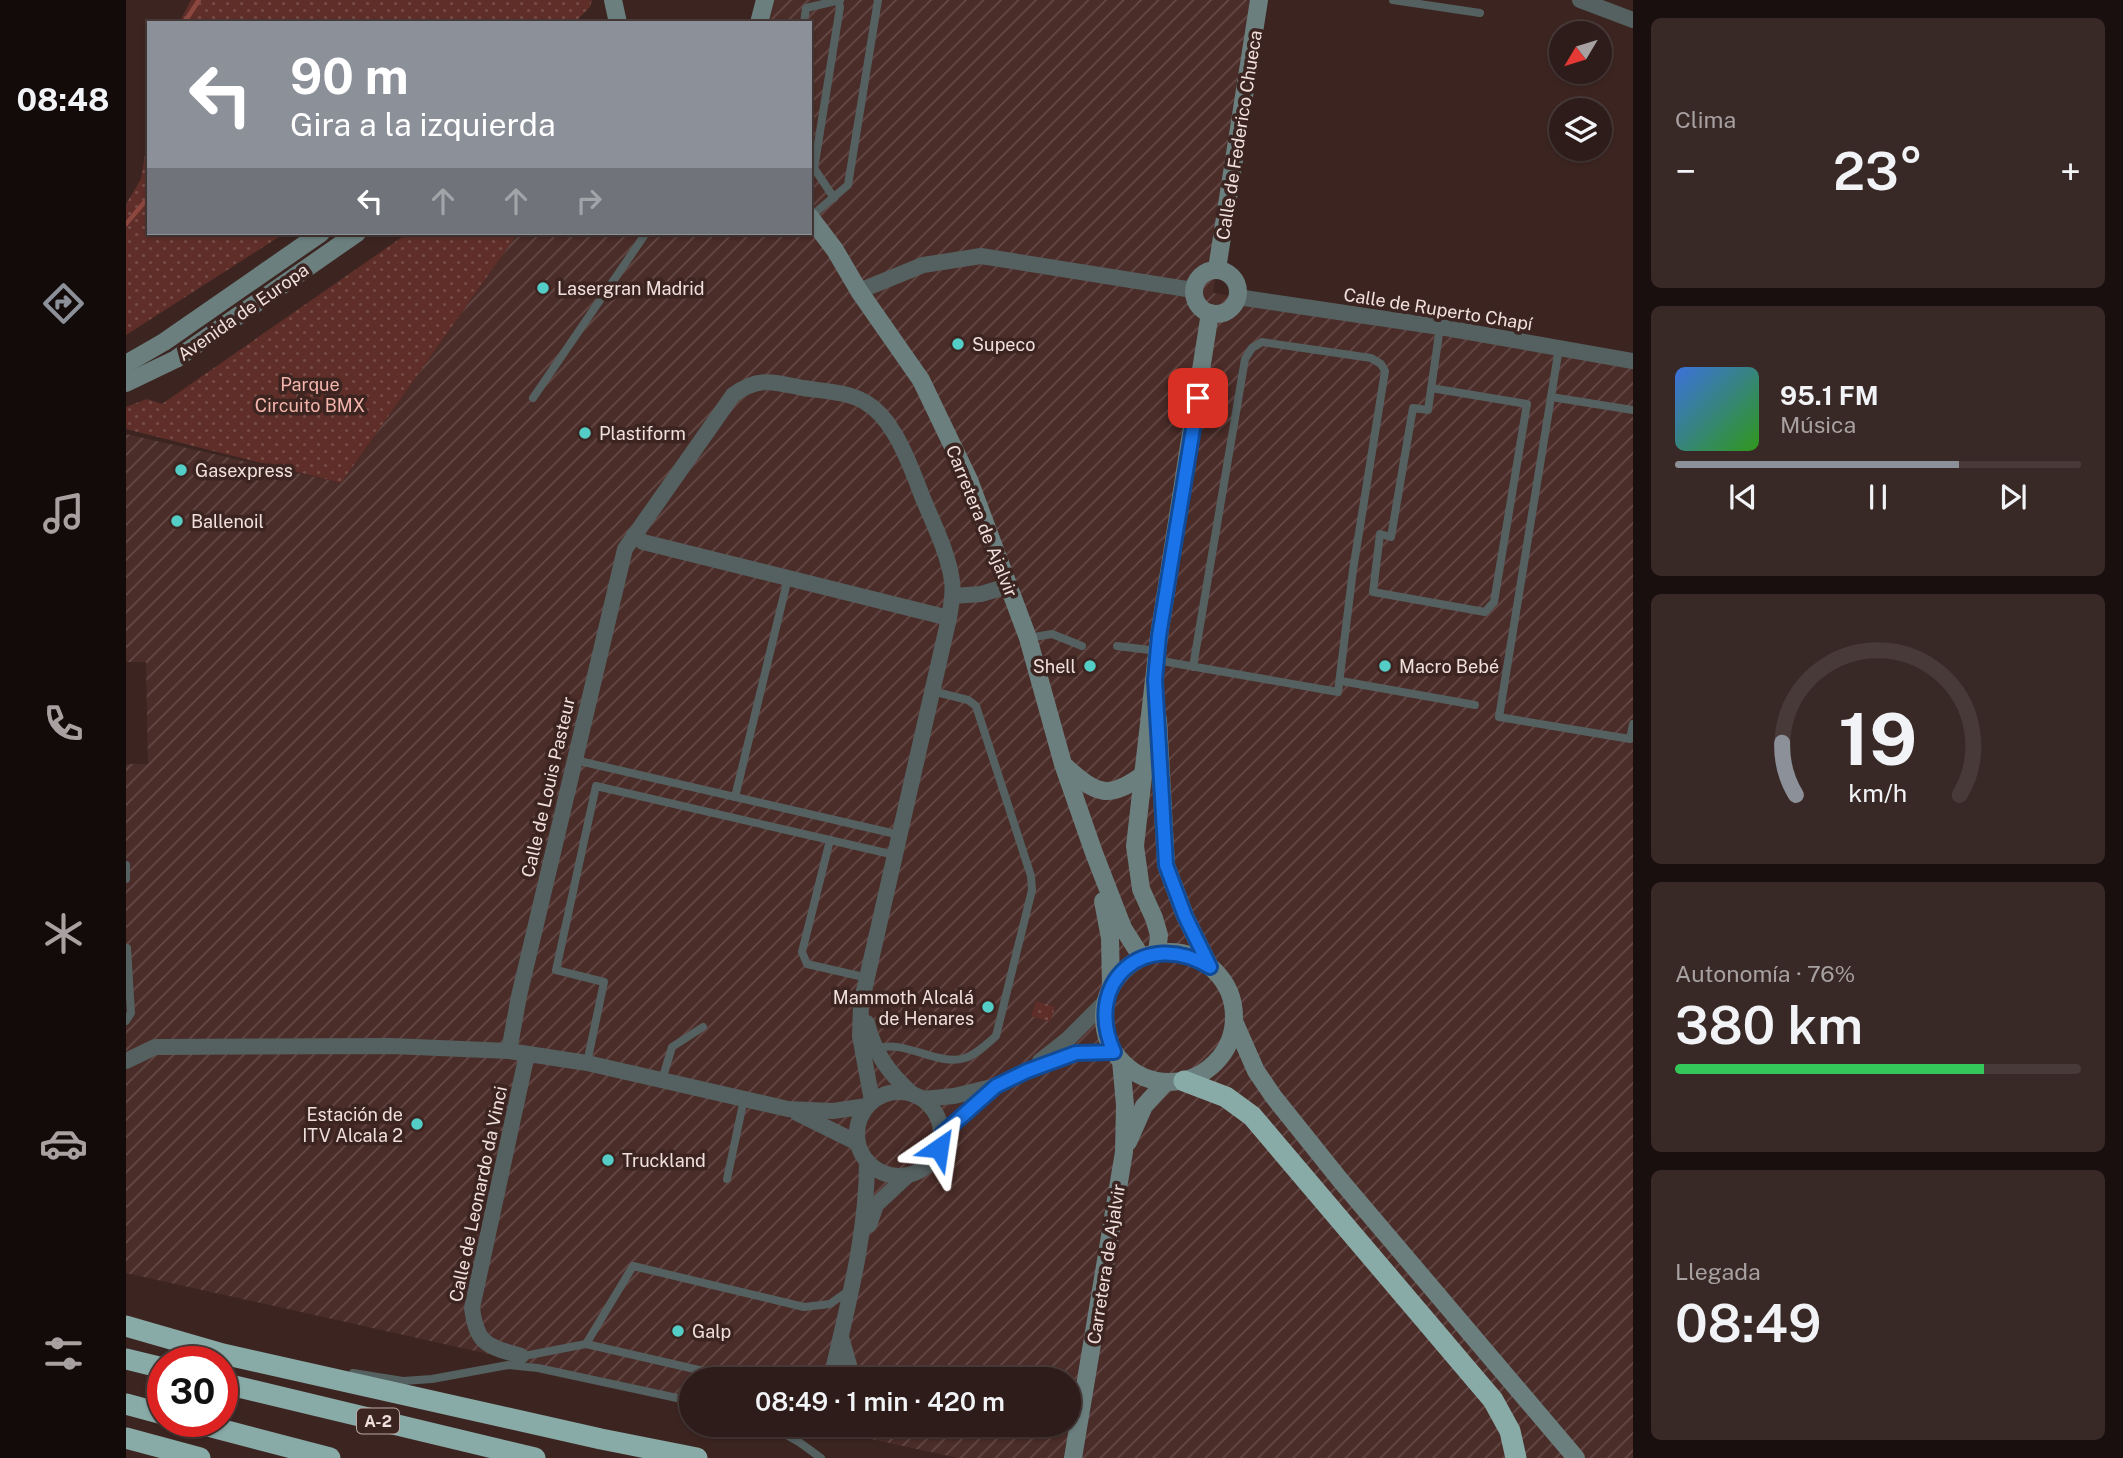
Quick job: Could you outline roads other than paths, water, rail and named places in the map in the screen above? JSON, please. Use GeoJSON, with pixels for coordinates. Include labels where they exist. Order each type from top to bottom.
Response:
{"type":"FeatureCollection","features":[{"type":"Feature","properties":{"kind":"highway"},"geometry":{"type":"LineString","coordinates":[[1175,1082],[1226,1097],[1252,1116],[1493,1399],[1510,1431],[1516,1458]]}},
{"type":"Feature","properties":{"kind":"highway"},"geometry":{"type":"LineString","coordinates":[[126,1326],[195,1346]]}},
{"type":"Feature","properties":{"kind":"highway"},"geometry":{"type":"LineString","coordinates":[[238,1357],[697,1458]]}},
{"type":"Feature","properties":{"kind":"highway"},"geometry":{"type":"LineString","coordinates":[[126,1359],[147,1364]]}},
{"type":"Feature","properties":{"kind":"highway","name":"A-2"},"geometry":{"type":"LineString","coordinates":[[238,1387],[535,1458]]}},
{"type":"Feature","properties":{"kind":"highway"},"geometry":{"type":"LineString","coordinates":[[126,1404],[147,1410]]}},
{"type":"Feature","properties":{"kind":"highway"},"geometry":{"type":"LineString","coordinates":[[238,1434],[330,1458]]}},
{"type":"Feature","properties":{"kind":"highway"},"geometry":{"type":"LineString","coordinates":[[126,1438],[200,1458]]}},
{"type":"Feature","properties":{"kind":"street"},"geometry":{"type":"LineString","coordinates":[[760,21],[765,0]]}},
{"type":"Feature","properties":{"kind":"street","name":"Calle de Federico Chueca"},"geometry":{"type":"LineString","coordinates":[[1217,269],[1259,0]]}},
{"type":"Feature","properties":{"kind":"street"},"geometry":{"type":"LineString","coordinates":[[1580,0],[1633,20]]}},
{"type":"Feature","properties":{"kind":"street"},"geometry":{"type":"LineString","coordinates":[[602,21],[612,3]]}},
{"type":"Feature","properties":{"kind":"street"},"geometry":{"type":"LineString","coordinates":[[612,3],[617,21]]}},
{"type":"Feature","properties":{"kind":"street","name":"Carretera de Ajalvir"},"geometry":{"type":"LineString","coordinates":[[812,220],[921,380],[969,480],[1028,638],[1063,764],[1094,853],[1123,928],[1149,955]]}},
{"type":"Feature","properties":{"kind":"street","name":"Avenida de Europa"},"geometry":{"type":"LineString","coordinates":[[126,364],[164,342],[318,235]]}},
{"type":"Feature","properties":{"kind":"street","name":"Avenida de Europa"},"geometry":{"type":"LineString","coordinates":[[126,383],[176,359],[353,235]]}},
{"type":"Feature","properties":{"kind":"street"},"geometry":{"type":"LineString","coordinates":[[859,291],[923,265],[981,256],[1193,290]]}},
{"type":"Feature","properties":{"kind":"street"},"geometry":{"type":"LineString","coordinates":[[1217,269],[1234,279],[1237,297],[1227,311],[1210,313],[1198,305],[1193,290],[1202,274],[1217,269]]}},
{"type":"Feature","properties":{"kind":"street","name":"Calle de Ruperto Chapí"},"geometry":{"type":"LineString","coordinates":[[1237,297],[1440,327],[1633,361]]}},
{"type":"Feature","properties":{"kind":"street"},"geometry":{"type":"LineString","coordinates":[[1149,955],[1159,935],[1141,889],[1135,846],[1157,655],[1210,313]]}},
{"type":"Feature","properties":{"kind":"street","name":"Calle de Louis Pasteur"},"geometry":{"type":"LineString","coordinates":[[509,1051],[519,996],[625,549],[733,396],[758,381],[774,382],[848,396],[864,401],[880,414],[895,433],[940,540],[952,579],[953,596],[949,618],[862,1004],[860,1036],[869,1103]]}},
{"type":"Feature","properties":{"kind":"street"},"geometry":{"type":"LineString","coordinates":[[634,535],[643,542],[949,618]]}},
{"type":"Feature","properties":{"kind":"street"},"geometry":{"type":"LineString","coordinates":[[953,596],[981,594],[1009,586]]}},
{"type":"Feature","properties":{"kind":"street"},"geometry":{"type":"LineString","coordinates":[[1108,995],[1104,1019],[1107,1036],[1118,1057],[1142,1076],[1175,1082],[1203,1073],[1219,1059],[1230,1042],[1234,1021],[1232,1001],[1224,982],[1210,967],[1185,916],[1166,865],[1155,680]]}},
{"type":"Feature","properties":{"kind":"street"},"geometry":{"type":"LineString","coordinates":[[1063,764],[1082,781],[1096,789],[1110,792],[1125,788],[1144,774]]}},
{"type":"Feature","properties":{"kind":"street","name":"Carretera de Ajalvir"},"geometry":{"type":"LineString","coordinates":[[1094,853],[1110,938],[1108,995]]}},
{"type":"Feature","properties":{"kind":"street"},"geometry":{"type":"LineString","coordinates":[[1027,1071],[1068,1039],[1108,995],[1124,970],[1149,955],[1176,952],[1210,967]]}},
{"type":"Feature","properties":{"kind":"street","name":"Calle de Louis Pasteur"},"geometry":{"type":"LineString","coordinates":[[862,1004],[875,1049],[890,1074],[917,1096]]}},
{"type":"Feature","properties":{"kind":"street"},"geometry":{"type":"LineString","coordinates":[[1234,1021],[1256,1071],[1273,1096],[1341,1181],[1576,1458]]}},
{"type":"Feature","properties":{"kind":"street"},"geometry":{"type":"LineString","coordinates":[[126,1061],[155,1048],[392,1046],[509,1051],[587,1063],[788,1109],[834,1111],[869,1103],[883,1094],[896,1091],[917,1096],[954,1096],[996,1086],[1076,1053],[1118,1057]]}},
{"type":"Feature","properties":{"kind":"street","name":"Calle de Leonardo da Vinci"},"geometry":{"type":"LineString","coordinates":[[514,1360],[491,1347],[475,1330],[472,1308],[527,1054]]}},
{"type":"Feature","properties":{"kind":"street","name":"Carretera de Ajalvir"},"geometry":{"type":"LineString","coordinates":[[1073,1458],[1124,1152],[1125,1105],[1118,1057]]}},
{"type":"Feature","properties":{"kind":"street","name":"Carretera de Ajalvir"},"geometry":{"type":"LineString","coordinates":[[1124,1152],[1144,1106],[1175,1082]]}},
{"type":"Feature","properties":{"kind":"street"},"geometry":{"type":"LineString","coordinates":[[942,1134],[996,1086]]}},
{"type":"Feature","properties":{"kind":"street"},"geometry":{"type":"LineString","coordinates":[[869,1103],[860,1117],[857,1130],[858,1143],[867,1161],[878,1171],[892,1176],[907,1176],[921,1171],[932,1161],[942,1134],[940,1121],[933,1108],[917,1096]]}},
{"type":"Feature","properties":{"kind":"street"},"geometry":{"type":"LineString","coordinates":[[788,1109],[858,1143]]}},
{"type":"Feature","properties":{"kind":"street"},"geometry":{"type":"LineString","coordinates":[[834,1367],[860,1250],[867,1190],[867,1161]]}},
{"type":"Feature","properties":{"kind":"street"},"geometry":{"type":"LineString","coordinates":[[860,1250],[877,1205],[907,1176]]}},
{"type":"Feature","properties":{"kind":"street"},"geometry":{"type":"LineString","coordinates":[[841,1334],[850,1367]]}},
{"type":"Feature","properties":{"kind":"lane"},"geometry":{"type":"LineString","coordinates":[[804,21],[806,8],[839,0],[840,7],[812,166],[834,198]]}},
{"type":"Feature","properties":{"kind":"lane"},"geometry":{"type":"LineString","coordinates":[[812,215],[848,185],[878,0]]}},
{"type":"Feature","properties":{"kind":"lane"},"geometry":{"type":"LineString","coordinates":[[1392,0],[1480,13]]}},
{"type":"Feature","properties":{"kind":"lane"},"geometry":{"type":"LineString","coordinates":[[533,398],[645,235]]}},
{"type":"Feature","properties":{"kind":"lane"},"geometry":{"type":"LineString","coordinates":[[1431,388],[1527,404],[1494,602],[1485,612],[1373,592],[1380,534],[1391,537],[1413,408],[1427,410],[1440,327]]}},
{"type":"Feature","properties":{"kind":"lane"},"geometry":{"type":"LineString","coordinates":[[1117,646],[1157,655],[1192,667],[1338,692],[1353,570],[1385,371],[1381,364],[1371,358],[1262,342],[1252,348],[1245,359],[1192,667]]}},
{"type":"Feature","properties":{"kind":"lane"},"geometry":{"type":"LineString","coordinates":[[1559,348],[1499,717],[1630,739],[1633,724]]}},
{"type":"Feature","properties":{"kind":"lane"},"geometry":{"type":"LineString","coordinates":[[1551,397],[1633,410]]}},
{"type":"Feature","properties":{"kind":"lane"},"geometry":{"type":"LineString","coordinates":[[735,797],[788,578]]}},
{"type":"Feature","properties":{"kind":"lane"},"geometry":{"type":"LineString","coordinates":[[1028,638],[1052,634],[1082,646]]}},
{"type":"Feature","properties":{"kind":"lane"},"geometry":{"type":"LineString","coordinates":[[1340,681],[1475,705]]}},
{"type":"Feature","properties":{"kind":"lane"},"geometry":{"type":"LineString","coordinates":[[875,1049],[886,1045],[953,1060],[966,1058],[982,1049],[996,1036],[1032,890],[1031,876],[976,706],[968,700],[932,691]]}},
{"type":"Feature","properties":{"kind":"lane"},"geometry":{"type":"LineString","coordinates":[[575,760],[900,835]]}},
{"type":"Feature","properties":{"kind":"lane"},"geometry":{"type":"LineString","coordinates":[[587,1063],[604,982],[556,970],[596,786],[895,855]]}},
{"type":"Feature","properties":{"kind":"lane"},"geometry":{"type":"LineString","coordinates":[[830,840],[802,952],[807,964],[868,978]]}},
{"type":"Feature","properties":{"kind":"lane"},"geometry":{"type":"LineString","coordinates":[[126,865],[127,879]]}},
{"type":"Feature","properties":{"kind":"lane"},"geometry":{"type":"LineString","coordinates":[[126,1021],[131,1013],[127,948]]}},
{"type":"Feature","properties":{"kind":"lane"},"geometry":{"type":"LineString","coordinates":[[662,1080],[672,1047],[703,1027]]}},
{"type":"Feature","properties":{"kind":"lane"},"geometry":{"type":"LineString","coordinates":[[727,1179],[744,1099]]}},
{"type":"Feature","properties":{"kind":"lane"},"geometry":{"type":"LineString","coordinates":[[586,1344],[633,1266],[804,1307],[830,1304],[851,1290]]}},
{"type":"Feature","properties":{"kind":"lane"},"geometry":{"type":"LineString","coordinates":[[238,1356],[403,1381],[432,1379],[586,1344],[686,1367]]}},
{"type":"Feature","properties":{"kind":"lane"},"geometry":{"type":"LineString","coordinates":[[514,1360],[538,1368],[679,1399]]}},
{"type":"Feature","properties":{"kind":"lane"},"geometry":{"type":"LineString","coordinates":[[790,1437],[821,1458]]}},
{"type":"Feature","properties":{"kind":"lane"},"geometry":{"type":"LineString","coordinates":[[794,1437],[799,1442]]}},
{"type":"Feature","properties":{"kind":"waterway"},"geometry":{"type":"LineString","coordinates":[[185,21],[199,0]]}},
{"type":"Feature","properties":{"kind":"waterway"},"geometry":{"type":"LineString","coordinates":[[126,224],[147,199]]}},
{"type":"Feature","properties":{"kind":"place","name":"Lasergran Madrid"},"geometry":{"type":"Point","coordinates":[543,288]}},
{"type":"Feature","properties":{"kind":"place","name":"Supeco"},"geometry":{"type":"Point","coordinates":[958,344]}},
{"type":"Feature","properties":{"kind":"place","name":"Plastiform"},"geometry":{"type":"Point","coordinates":[585,433]}},
{"type":"Feature","properties":{"kind":"place","name":"Gasexpress"},"geometry":{"type":"Point","coordinates":[181,470]}},
{"type":"Feature","properties":{"kind":"place","name":"Ballenoil"},"geometry":{"type":"Point","coordinates":[177,521]}},
{"type":"Feature","properties":{"kind":"place","name":"Shell"},"geometry":{"type":"Point","coordinates":[1090,666]}},
{"type":"Feature","properties":{"kind":"place","name":"Macro Bebé"},"geometry":{"type":"Point","coordinates":[1385,666]}},
{"type":"Feature","properties":{"kind":"place","name":"Mammoth Alcalá de Henares"},"geometry":{"type":"Point","coordinates":[988,1007]}},
{"type":"Feature","properties":{"kind":"place","name":"Estación de ITV Alcala 2"},"geometry":{"type":"Point","coordinates":[417,1124]}},
{"type":"Feature","properties":{"kind":"place","name":"Truckland"},"geometry":{"type":"Point","coordinates":[608,1160]}},
{"type":"Feature","properties":{"kind":"place","name":"Galp"},"geometry":{"type":"Point","coordinates":[678,1331]}},
{"type":"Feature","properties":{"kind":"park label","name":"Parque Circuito BMX"},"geometry":{"type":"Point","coordinates":[310,394]}}]}
